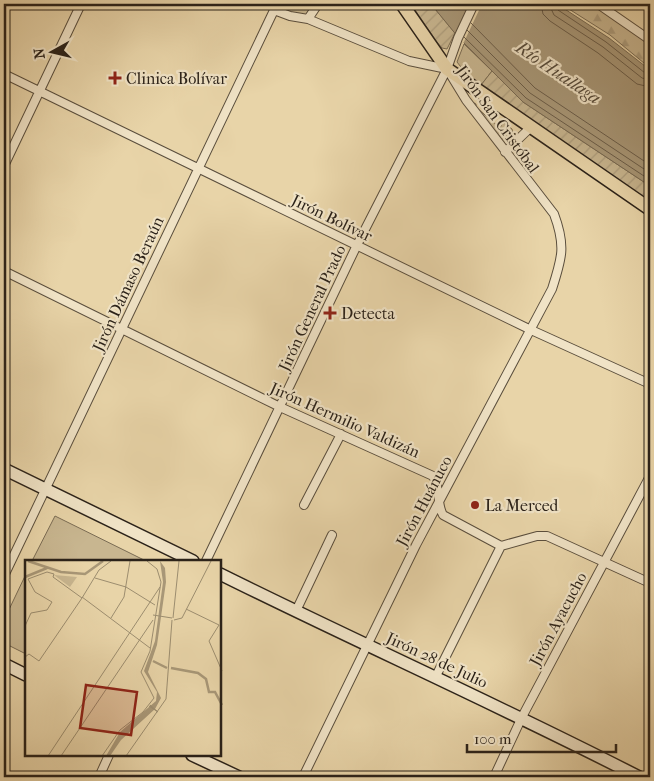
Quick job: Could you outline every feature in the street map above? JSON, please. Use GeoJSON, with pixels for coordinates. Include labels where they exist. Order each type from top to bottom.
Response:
{"type":"FeatureCollection","features":[{"type":"Feature","properties":{"kind":"main road"},"geometry":{"type":"LineString","coordinates":[[402,4],[447,69],[650,209]]}},
{"type":"Feature","properties":{"kind":"street"},"geometry":{"type":"LineString","coordinates":[[4,165],[81,4]]}},
{"type":"Feature","properties":{"kind":"street"},"geometry":{"type":"LineString","coordinates":[[308,19],[318,4]]}},
{"type":"Feature","properties":{"kind":"street","name":"Jirón General Prado"},"geometry":{"type":"LineString","coordinates":[[206,560],[357,245],[447,69],[457,39],[474,4]]}},
{"type":"Feature","properties":{"kind":"street"},"geometry":{"type":"LineString","coordinates":[[598,4],[650,40]]}},
{"type":"Feature","properties":{"kind":"street","name":"Jirón San Cristóbal"},"geometry":{"type":"LineString","coordinates":[[276,7],[290,16],[308,19],[409,61],[447,69],[466,100],[554,214],[562,236]]}},
{"type":"Feature","properties":{"kind":"street","name":"Jirón Dámaso Beraún"},"geometry":{"type":"LineString","coordinates":[[4,576],[197,168],[276,7]]}},
{"type":"Feature","properties":{"kind":"street","name":"Jirón Bolívar"},"geometry":{"type":"LineString","coordinates":[[4,74],[530,329],[650,384]]}},
{"type":"Feature","properties":{"kind":"street"},"geometry":{"type":"LineString","coordinates":[[505,152],[532,126]]}},
{"type":"Feature","properties":{"kind":"street","name":"Jirón Huánuco"},"geometry":{"type":"LineString","coordinates":[[303,777],[366,645],[552,289],[562,252],[562,236]]}},
{"type":"Feature","properties":{"kind":"street","name":"Jirón Hermilio Valdizán"},"geometry":{"type":"LineString","coordinates":[[4,271],[280,407],[433,476],[438,484],[443,515],[501,546]]}},
{"type":"Feature","properties":{"kind":"street"},"geometry":{"type":"LineString","coordinates":[[304,505],[341,434]]}},
{"type":"Feature","properties":{"kind":"street"},"geometry":{"type":"LineString","coordinates":[[4,469],[192,560]]}},
{"type":"Feature","properties":{"kind":"street","name":"Jirón Ayacucho"},"geometry":{"type":"LineString","coordinates":[[494,777],[522,717],[650,476]]}},
{"type":"Feature","properties":{"kind":"street"},"geometry":{"type":"LineString","coordinates":[[296,611],[332,535]]}},
{"type":"Feature","properties":{"kind":"street"},"geometry":{"type":"LineString","coordinates":[[435,678],[501,546],[530,538],[548,536],[650,583]]}},
{"type":"Feature","properties":{"kind":"street","name":"Jirón 28 de Julio"},"geometry":{"type":"LineString","coordinates":[[221,574],[435,678],[522,717],[639,777]]}},
{"type":"Feature","properties":{"kind":"street"},"geometry":{"type":"LineString","coordinates":[[4,664],[25,674]]}},
{"type":"Feature","properties":{"kind":"street"},"geometry":{"type":"LineString","coordinates":[[99,777],[109,756]]}},
{"type":"Feature","properties":{"kind":"street"},"geometry":{"type":"LineString","coordinates":[[194,756],[239,777]]}},
{"type":"Feature","properties":{"kind":"green space"},"geometry":{"type":"Polygon","coordinates":[[[283,4],[313,4],[305,16],[300,17],[282,9],[283,4]]]}},
{"type":"Feature","properties":{"kind":"green space"},"geometry":{"type":"Polygon","coordinates":[[[411,4],[431,4],[455,33],[447,49],[442,48],[437,42],[411,4]]]}},
{"type":"Feature","properties":{"kind":"green space"},"geometry":{"type":"Polygon","coordinates":[[[561,4],[591,4],[650,44],[650,68],[610,35],[561,4]]]}},
{"type":"Feature","properties":{"kind":"green space"},"geometry":{"type":"Polygon","coordinates":[[[464,44],[492,71],[478,89],[457,62],[464,44]]]}},
{"type":"Feature","properties":{"kind":"green space"},"geometry":{"type":"Polygon","coordinates":[[[492,71],[523,102],[650,186],[650,204],[478,89],[492,71]]]}},
{"type":"Feature","properties":{"kind":"green space"},"geometry":{"type":"Polygon","coordinates":[[[460,95],[476,104],[476,107],[500,128],[503,122],[512,129],[513,134],[503,144],[460,95]]]}},
{"type":"Feature","properties":{"kind":"green space"},"geometry":{"type":"Polygon","coordinates":[[[55,516],[144,560],[33,560],[55,516]]]}},
{"type":"Feature","properties":{"kind":"green space"},"geometry":{"type":"Polygon","coordinates":[[[25,576],[25,654],[4,643],[4,620],[25,576]]]}},
{"type":"Feature","properties":{"kind":"water","name":"Río Huallaga"},"geometry":{"type":"Polygon","coordinates":[[[431,4],[557,4],[609,38],[650,70],[650,186],[523,102],[458,37],[431,4]]]}},
{"type":"Feature","properties":{"kind":"pier"},"geometry":{"type":"Polygon","coordinates":[[[474,4],[482,4],[463,44],[457,39],[474,4]]]}},
{"type":"Feature","properties":{"kind":"place","name":"Clinica Bolívar"},"geometry":{"type":"Point","coordinates":[115,78]}},
{"type":"Feature","properties":{"kind":"place","name":"Detecta"},"geometry":{"type":"Point","coordinates":[330,313]}},
{"type":"Feature","properties":{"kind":"place","name":"La Merced"},"geometry":{"type":"Point","coordinates":[475,505]}}]}
